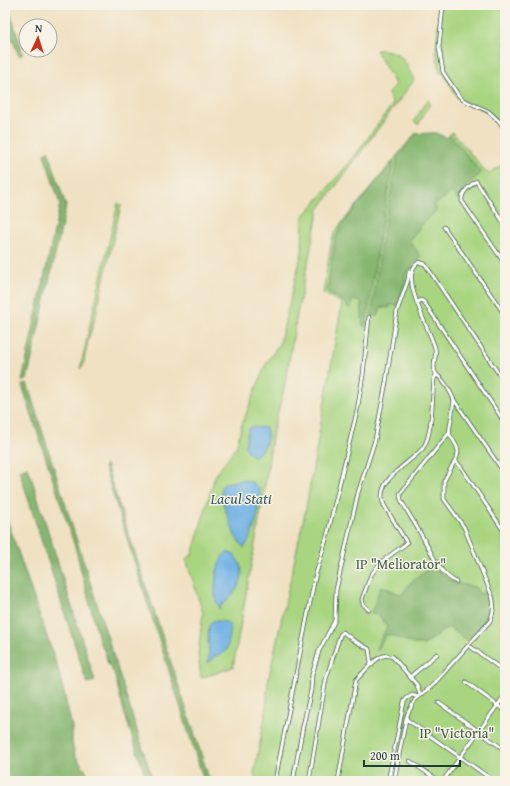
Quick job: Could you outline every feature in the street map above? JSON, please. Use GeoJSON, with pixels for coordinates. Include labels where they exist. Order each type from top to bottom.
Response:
{"type":"FeatureCollection","features":[{"type":"Feature","properties":{"kind":"street"},"geometry":{"type":"LineString","coordinates":[[443,5],[439,47],[443,72],[459,96],[488,111],[499,121],[505,130]]}},
{"type":"Feature","properties":{"kind":"street"},"geometry":{"type":"LineString","coordinates":[[505,225],[476,181],[463,193],[461,196],[462,202],[505,264]]}},
{"type":"Feature","properties":{"kind":"street"},"geometry":{"type":"LineString","coordinates":[[444,227],[505,315]]}},
{"type":"Feature","properties":{"kind":"street"},"geometry":{"type":"LineString","coordinates":[[505,384],[425,264],[419,262],[415,264],[412,272],[411,283],[417,303],[434,343],[436,351],[434,368],[436,375],[448,388],[454,400],[505,474]]}},
{"type":"Feature","properties":{"kind":"street"},"geometry":{"type":"LineString","coordinates":[[293,781],[302,726],[311,690],[312,675],[319,651],[335,620],[336,590],[358,493],[375,440],[397,311],[408,280],[409,272],[412,272]]}},
{"type":"Feature","properties":{"kind":"street"},"geometry":{"type":"LineString","coordinates":[[417,303],[421,300],[424,302],[505,423]]}},
{"type":"Feature","properties":{"kind":"street"},"geometry":{"type":"LineString","coordinates":[[275,781],[315,577],[327,536],[357,411],[363,375],[369,317]]}},
{"type":"Feature","properties":{"kind":"street"},"geometry":{"type":"LineString","coordinates":[[369,610],[363,604],[362,599],[371,575],[382,562],[407,543],[384,505],[382,500],[382,492],[384,486],[393,474],[422,449],[427,442],[430,431],[434,379],[436,375]]}},
{"type":"Feature","properties":{"kind":"street"},"geometry":{"type":"LineString","coordinates":[[454,400],[449,433],[400,494],[401,500],[424,539],[436,564],[443,573],[456,582]]}},
{"type":"Feature","properties":{"kind":"street"},"geometry":{"type":"LineString","coordinates":[[394,781],[408,713],[419,696],[432,686],[490,621],[494,608],[492,596],[464,526],[444,499],[444,481],[458,452],[458,447],[449,433]]}},
{"type":"Feature","properties":{"kind":"street"},"geometry":{"type":"LineString","coordinates":[[455,460],[505,533]]}},
{"type":"Feature","properties":{"kind":"street"},"geometry":{"type":"LineString","coordinates":[[309,781],[326,679],[340,635],[343,632],[353,640],[369,649],[370,663],[372,665]]}},
{"type":"Feature","properties":{"kind":"street"},"geometry":{"type":"LineString","coordinates":[[471,647],[505,672]]}},
{"type":"Feature","properties":{"kind":"street"},"geometry":{"type":"LineString","coordinates":[[410,677],[436,654]]}},
{"type":"Feature","properties":{"kind":"street"},"geometry":{"type":"LineString","coordinates":[[338,781],[356,680],[367,668],[377,659],[384,656],[393,657],[417,685],[419,696]]}},
{"type":"Feature","properties":{"kind":"street"},"geometry":{"type":"LineString","coordinates":[[466,682],[505,711]]}},
{"type":"Feature","properties":{"kind":"street"},"geometry":{"type":"LineString","coordinates":[[388,781],[404,702],[412,695],[419,696]]}},
{"type":"Feature","properties":{"kind":"street"},"geometry":{"type":"LineString","coordinates":[[443,781],[505,695]]}},
{"type":"Feature","properties":{"kind":"street"},"geometry":{"type":"LineString","coordinates":[[439,703],[505,750]]}},
{"type":"Feature","properties":{"kind":"street"},"geometry":{"type":"LineString","coordinates":[[406,719],[494,781]]}},
{"type":"Feature","properties":{"kind":"street"},"geometry":{"type":"LineString","coordinates":[[410,761],[439,781]]}},
{"type":"Feature","properties":{"kind":"green space"},"geometry":{"type":"Polygon","coordinates":[[[8,5],[18,38],[18,54],[5,21],[5,7],[8,5]]]}},
{"type":"Feature","properties":{"kind":"green space"},"geometry":{"type":"Polygon","coordinates":[[[440,5],[505,5],[505,133],[498,122],[487,112],[458,98],[443,73],[440,73],[436,51],[440,5]]]}},
{"type":"Feature","properties":{"kind":"green space"},"geometry":{"type":"Polygon","coordinates":[[[376,50],[385,50],[401,57],[414,80],[319,209],[297,314],[285,385],[273,430],[264,493],[233,667],[201,678],[198,654],[203,613],[186,559],[192,555],[215,476],[237,445],[241,427],[265,366],[280,342],[302,252],[303,217],[350,162],[393,104],[388,94],[395,84],[376,50]]]}},
{"type":"Feature","properties":{"kind":"green space"},"geometry":{"type":"Polygon","coordinates":[[[428,100],[430,104],[418,125],[414,121],[428,100]]]}},
{"type":"Feature","properties":{"kind":"green space","name":"IP \"Meliorator\""},"geometry":{"type":"Polygon","coordinates":[[[452,132],[488,174],[505,163],[505,781],[256,781],[254,774],[266,711],[268,681],[306,508],[342,303],[323,293],[332,239],[337,229],[415,134],[435,133],[447,138],[452,132]]]}},
{"type":"Feature","properties":{"kind":"green space"},"geometry":{"type":"Polygon","coordinates":[[[435,133],[447,138],[450,135],[480,171],[480,174],[464,188],[458,200],[452,192],[434,205],[437,210],[426,220],[409,240],[421,257],[413,264],[411,270],[408,270],[405,275],[406,279],[397,306],[390,305],[389,308],[381,307],[378,316],[371,315],[382,238],[398,155],[415,134],[435,133]]]}},
{"type":"Feature","properties":{"kind":"green space"},"geometry":{"type":"Polygon","coordinates":[[[48,150],[66,206],[27,380],[22,381],[60,204],[44,154],[48,150]]]}},
{"type":"Feature","properties":{"kind":"green space"},"geometry":{"type":"Polygon","coordinates":[[[394,160],[379,239],[366,326],[363,326],[361,302],[352,300],[351,308],[347,307],[346,303],[327,291],[335,239],[340,226],[394,160]]]}},
{"type":"Feature","properties":{"kind":"green space"},"geometry":{"type":"Polygon","coordinates":[[[118,203],[121,205],[83,366],[80,369],[118,203]]]}},
{"type":"Feature","properties":{"kind":"green space"},"geometry":{"type":"Polygon","coordinates":[[[27,383],[153,781],[147,781],[125,715],[114,673],[108,664],[105,652],[100,643],[75,547],[22,385],[27,383]]]}},
{"type":"Feature","properties":{"kind":"green space"},"geometry":{"type":"Polygon","coordinates":[[[106,465],[210,781],[204,781],[104,466],[106,465]]]}},
{"type":"Feature","properties":{"kind":"green space"},"geometry":{"type":"Polygon","coordinates":[[[28,467],[95,681],[87,683],[19,470],[28,467]]]}},
{"type":"Feature","properties":{"kind":"green space"},"geometry":{"type":"Polygon","coordinates":[[[5,513],[59,672],[72,727],[72,743],[75,755],[87,773],[89,781],[6,781],[5,513]]]}},
{"type":"Feature","properties":{"kind":"green space"},"geometry":{"type":"Polygon","coordinates":[[[434,565],[443,575],[452,581],[475,587],[480,594],[488,592],[490,607],[486,619],[467,640],[448,627],[423,646],[422,644],[414,644],[387,634],[378,649],[375,650],[387,627],[379,615],[371,613],[381,586],[402,595],[410,583],[434,565]]]}},
{"type":"Feature","properties":{"kind":"water"},"geometry":{"type":"Polygon","coordinates":[[[251,427],[266,428],[267,432],[267,441],[263,449],[257,455],[253,456],[248,452],[245,446],[248,430],[251,427]]]}},
{"type":"Feature","properties":{"kind":"water","name":"Lacul Stati"},"geometry":{"type":"Polygon","coordinates":[[[242,480],[256,485],[260,489],[259,504],[254,528],[244,548],[235,536],[223,503],[221,489],[226,483],[242,480]]]}},
{"type":"Feature","properties":{"kind":"water"},"geometry":{"type":"Polygon","coordinates":[[[227,552],[236,556],[235,557],[239,562],[242,573],[240,584],[237,589],[219,609],[215,594],[217,573],[218,566],[227,552]]]}},
{"type":"Feature","properties":{"kind":"water"},"geometry":{"type":"Polygon","coordinates":[[[213,621],[221,621],[229,624],[230,634],[226,651],[214,656],[210,662],[208,662],[208,634],[210,624],[213,621]]]}},
{"type":"Feature","properties":{"kind":"park label","name":"IP \"Victoria\""},"geometry":{"type":"Point","coordinates":[457,733]}}]}
